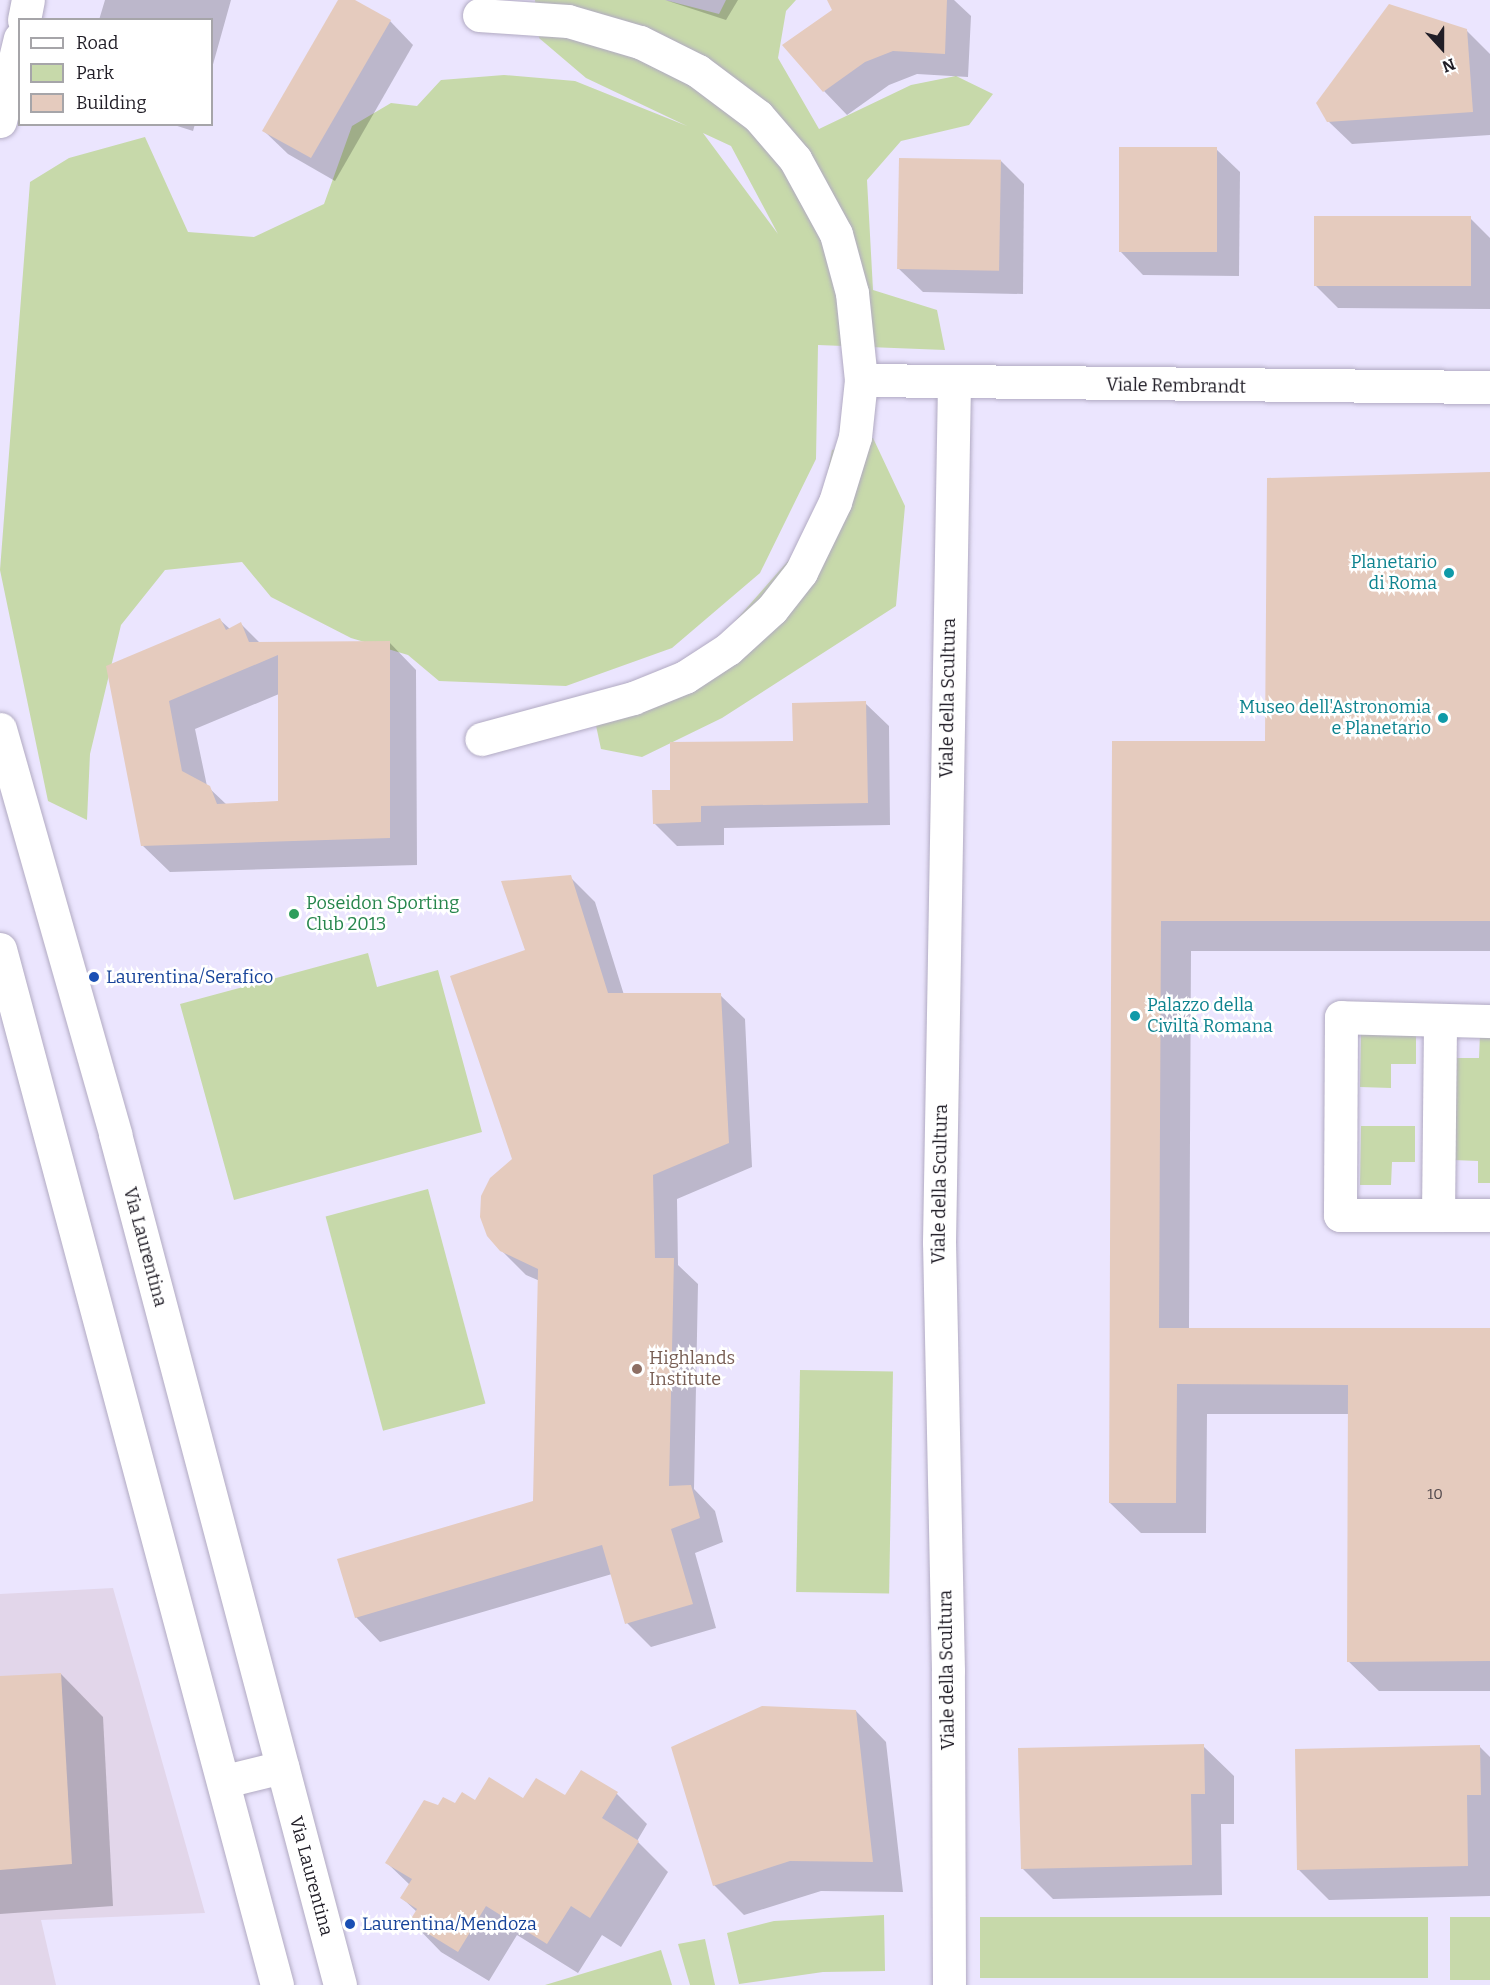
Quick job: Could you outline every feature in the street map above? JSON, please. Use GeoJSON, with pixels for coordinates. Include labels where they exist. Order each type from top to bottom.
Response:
{"type":"FeatureCollection","features":[{"type":"Feature","properties":{"kind":"street"},"geometry":{"type":"LineString","coordinates":[[24,18],[28,0]]}},
{"type":"Feature","properties":{"kind":"street"},"geometry":{"type":"LineString","coordinates":[[479,15],[568,21],[640,42],[698,71],[758,116],[795,159],[836,234],[852,293],[861,380],[855,437],[835,502],[801,572],[772,609],[728,649],[686,677],[633,698],[481,739]]}},
{"type":"Feature","properties":{"kind":"street"},"geometry":{"type":"LineString","coordinates":[[0,121],[18,46]]}},
{"type":"Feature","properties":{"kind":"street","name":"Viale Rembrandt"},"geometry":{"type":"LineString","coordinates":[[861,380],[1490,387]]}},
{"type":"Feature","properties":{"kind":"street","name":"Viale della Scultura"},"geometry":{"type":"LineString","coordinates":[[949,1985],[948,1671],[939,1242],[954,382]]}},
{"type":"Feature","properties":{"kind":"street","name":"Via Laurentina"},"geometry":{"type":"LineString","coordinates":[[0,729],[116,1134],[340,1985]]}},
{"type":"Feature","properties":{"kind":"street"},"geometry":{"type":"LineString","coordinates":[[0,949],[225,1781],[277,1985]]}},
{"type":"Feature","properties":{"kind":"street"},"geometry":{"type":"LineString","coordinates":[[1490,1021],[1341,1017],[1340,1215],[1490,1215]]}},
{"type":"Feature","properties":{"kind":"street"},"geometry":{"type":"LineString","coordinates":[[1438,1215],[1440,1020]]}},
{"type":"Feature","properties":{"kind":"street"},"geometry":{"type":"LineString","coordinates":[[225,1781],[282,1767]]}},
{"type":"Feature","properties":{"kind":"shaded area"},"geometry":{"type":"Polygon","coordinates":[[[113,1588],[205,1913],[41,1920],[56,1985],[0,1985],[0,1594],[113,1588]]]}},
{"type":"Feature","properties":{"kind":"green space"},"geometry":{"type":"Polygon","coordinates":[[[535,0],[665,0],[719,14],[726,0],[796,0],[786,11],[778,58],[819,129],[911,85],[956,76],[993,94],[969,125],[901,141],[867,180],[873,290],[937,310],[945,350],[818,345],[816,459],[760,573],[672,648],[566,686],[439,681],[408,655],[351,638],[271,597],[242,562],[165,570],[121,625],[90,754],[87,820],[48,801],[0,570],[30,182],[69,158],[145,137],[188,232],[254,237],[324,204],[352,126],[391,103],[417,106],[441,80],[504,75],[575,81],[687,126],[586,78],[539,38],[535,0]],[[703,133],[778,234],[731,146],[703,133]]]}},
{"type":"Feature","properties":{"kind":"green space"},"geometry":{"type":"Polygon","coordinates":[[[873,438],[905,506],[896,606],[722,718],[642,757],[601,749],[591,702],[693,669],[817,528],[832,450],[873,438]]]}},
{"type":"Feature","properties":{"kind":"green space"},"geometry":{"type":"Polygon","coordinates":[[[368,953],[377,987],[438,970],[482,1132],[234,1200],[180,1004],[368,953]]]}},
{"type":"Feature","properties":{"kind":"green space"},"geometry":{"type":"Polygon","coordinates":[[[1361,1033],[1416,1034],[1416,1064],[1391,1064],[1391,1088],[1360,1087],[1361,1033]]]}},
{"type":"Feature","properties":{"kind":"green space"},"geometry":{"type":"Polygon","coordinates":[[[1480,1034],[1490,1034],[1490,1183],[1478,1183],[1478,1161],[1453,1160],[1457,1058],[1479,1058],[1480,1034]]]}},
{"type":"Feature","properties":{"kind":"green space"},"geometry":{"type":"Polygon","coordinates":[[[1361,1126],[1415,1126],[1415,1162],[1392,1162],[1391,1185],[1360,1185],[1361,1126]]]}},
{"type":"Feature","properties":{"kind":"green space"},"geometry":{"type":"Polygon","coordinates":[[[428,1189],[485,1403],[383,1431],[326,1216],[428,1189]]]}},
{"type":"Feature","properties":{"kind":"green space"},"geometry":{"type":"Polygon","coordinates":[[[800,1370],[893,1372],[889,1594],[796,1592],[800,1370]]]}},
{"type":"Feature","properties":{"kind":"green space"},"geometry":{"type":"Polygon","coordinates":[[[884,1915],[885,1971],[823,1972],[739,1984],[727,1933],[774,1921],[884,1915]]]}},
{"type":"Feature","properties":{"kind":"green space"},"geometry":{"type":"Polygon","coordinates":[[[980,1917],[1428,1917],[1428,1978],[980,1978],[980,1917]]]}},
{"type":"Feature","properties":{"kind":"green space"},"geometry":{"type":"Polygon","coordinates":[[[1450,1917],[1490,1917],[1490,1980],[1450,1980],[1450,1917]]]}},
{"type":"Feature","properties":{"kind":"green space"},"geometry":{"type":"Polygon","coordinates":[[[705,1939],[715,1985],[690,1985],[678,1944],[705,1939]]]}},
{"type":"Feature","properties":{"kind":"green space"},"geometry":{"type":"Polygon","coordinates":[[[661,1950],[672,1985],[545,1985],[661,1950]]]}},
{"type":"Feature","properties":{"kind":"building"},"geometry":{"type":"Polygon","coordinates":[[[338,0],[355,0],[391,20],[311,158],[262,131],[338,0]]]}},
{"type":"Feature","properties":{"kind":"building"},"geometry":{"type":"Polygon","coordinates":[[[827,0],[947,0],[945,54],[893,51],[865,62],[823,92],[782,45],[832,10],[827,0]]]}},
{"type":"Feature","properties":{"kind":"building"},"geometry":{"type":"Polygon","coordinates":[[[1389,4],[1467,29],[1473,112],[1327,122],[1316,103],[1389,4]]]}},
{"type":"Feature","properties":{"kind":"building"},"geometry":{"type":"Polygon","coordinates":[[[1119,147],[1217,147],[1217,252],[1119,252],[1119,147]]]}},
{"type":"Feature","properties":{"kind":"building"},"geometry":{"type":"Polygon","coordinates":[[[899,158],[1001,160],[999,271],[897,269],[899,158]]]}},
{"type":"Feature","properties":{"kind":"building"},"geometry":{"type":"Polygon","coordinates":[[[1314,216],[1471,216],[1471,286],[1314,286],[1314,216]]]}},
{"type":"Feature","properties":{"kind":"building","name":"Palazzo della Civiltà Romana"},"geometry":{"type":"Polygon","coordinates":[[[1490,472],[1490,921],[1161,921],[1159,1328],[1490,1328],[1490,1661],[1347,1662],[1348,1385],[1177,1384],[1176,1503],[1109,1503],[1112,741],[1265,741],[1267,478],[1490,472]]]}},
{"type":"Feature","properties":{"kind":"building"},"geometry":{"type":"Polygon","coordinates":[[[220,618],[226,630],[241,622],[249,642],[390,641],[390,838],[141,846],[106,666],[220,618]],[[278,655],[169,701],[182,771],[210,786],[217,804],[278,801],[278,655]]]}},
{"type":"Feature","properties":{"kind":"building"},"geometry":{"type":"Polygon","coordinates":[[[866,701],[868,803],[701,806],[701,822],[653,824],[652,790],[670,790],[670,742],[793,741],[792,703],[866,701]]]}},
{"type":"Feature","properties":{"kind":"building"},"geometry":{"type":"Polygon","coordinates":[[[571,875],[608,993],[721,993],[729,1143],[653,1175],[655,1258],[674,1258],[669,1486],[691,1485],[700,1518],[671,1529],[693,1604],[625,1624],[602,1545],[355,1618],[337,1559],[533,1501],[538,1269],[500,1251],[487,1236],[480,1217],[481,1196],[490,1178],[512,1159],[450,976],[525,950],[501,881],[571,875]]]}},
{"type":"Feature","properties":{"kind":"building"},"geometry":{"type":"Polygon","coordinates":[[[61,1673],[72,1864],[0,1870],[0,1676],[61,1673]]]}},
{"type":"Feature","properties":{"kind":"building"},"geometry":{"type":"Polygon","coordinates":[[[762,1706],[856,1710],[873,1862],[790,1861],[713,1886],[671,1747],[762,1706]]]}},
{"type":"Feature","properties":{"kind":"building"},"geometry":{"type":"Polygon","coordinates":[[[1204,1744],[1205,1794],[1191,1794],[1192,1865],[1021,1869],[1018,1748],[1204,1744]]]}},
{"type":"Feature","properties":{"kind":"building"},"geometry":{"type":"Polygon","coordinates":[[[1480,1745],[1481,1795],[1467,1795],[1468,1866],[1297,1870],[1295,1749],[1480,1745]]]}},
{"type":"Feature","properties":{"kind":"building"},"geometry":{"type":"Polygon","coordinates":[[[581,1770],[618,1792],[602,1818],[639,1841],[590,1918],[571,1906],[547,1944],[486,1906],[458,1952],[409,1922],[417,1909],[400,1898],[412,1879],[385,1863],[424,1800],[438,1805],[443,1797],[455,1803],[462,1792],[475,1800],[489,1777],[523,1798],[536,1778],[565,1795],[581,1770]]]}},
{"type":"Feature","properties":{"kind":"place","name":"Planetario di Roma"},"geometry":{"type":"Point","coordinates":[1449,573]}},
{"type":"Feature","properties":{"kind":"place","name":"Museo dell'Astronomia e Planetario"},"geometry":{"type":"Point","coordinates":[1443,718]}},
{"type":"Feature","properties":{"kind":"place","name":"Poseidon Sporting Club 2013"},"geometry":{"type":"Point","coordinates":[294,914]}},
{"type":"Feature","properties":{"kind":"place","name":"Laurentina/Serafico"},"geometry":{"type":"Point","coordinates":[94,977]}},
{"type":"Feature","properties":{"kind":"place","name":"Palazzo della Civiltà Romana"},"geometry":{"type":"Point","coordinates":[1135,1016]}},
{"type":"Feature","properties":{"kind":"place","name":"Highlands Institute"},"geometry":{"type":"Point","coordinates":[637,1369]}},
{"type":"Feature","properties":{"kind":"place","name":"Laurentina/Mendoza"},"geometry":{"type":"Point","coordinates":[350,1924]}}]}
